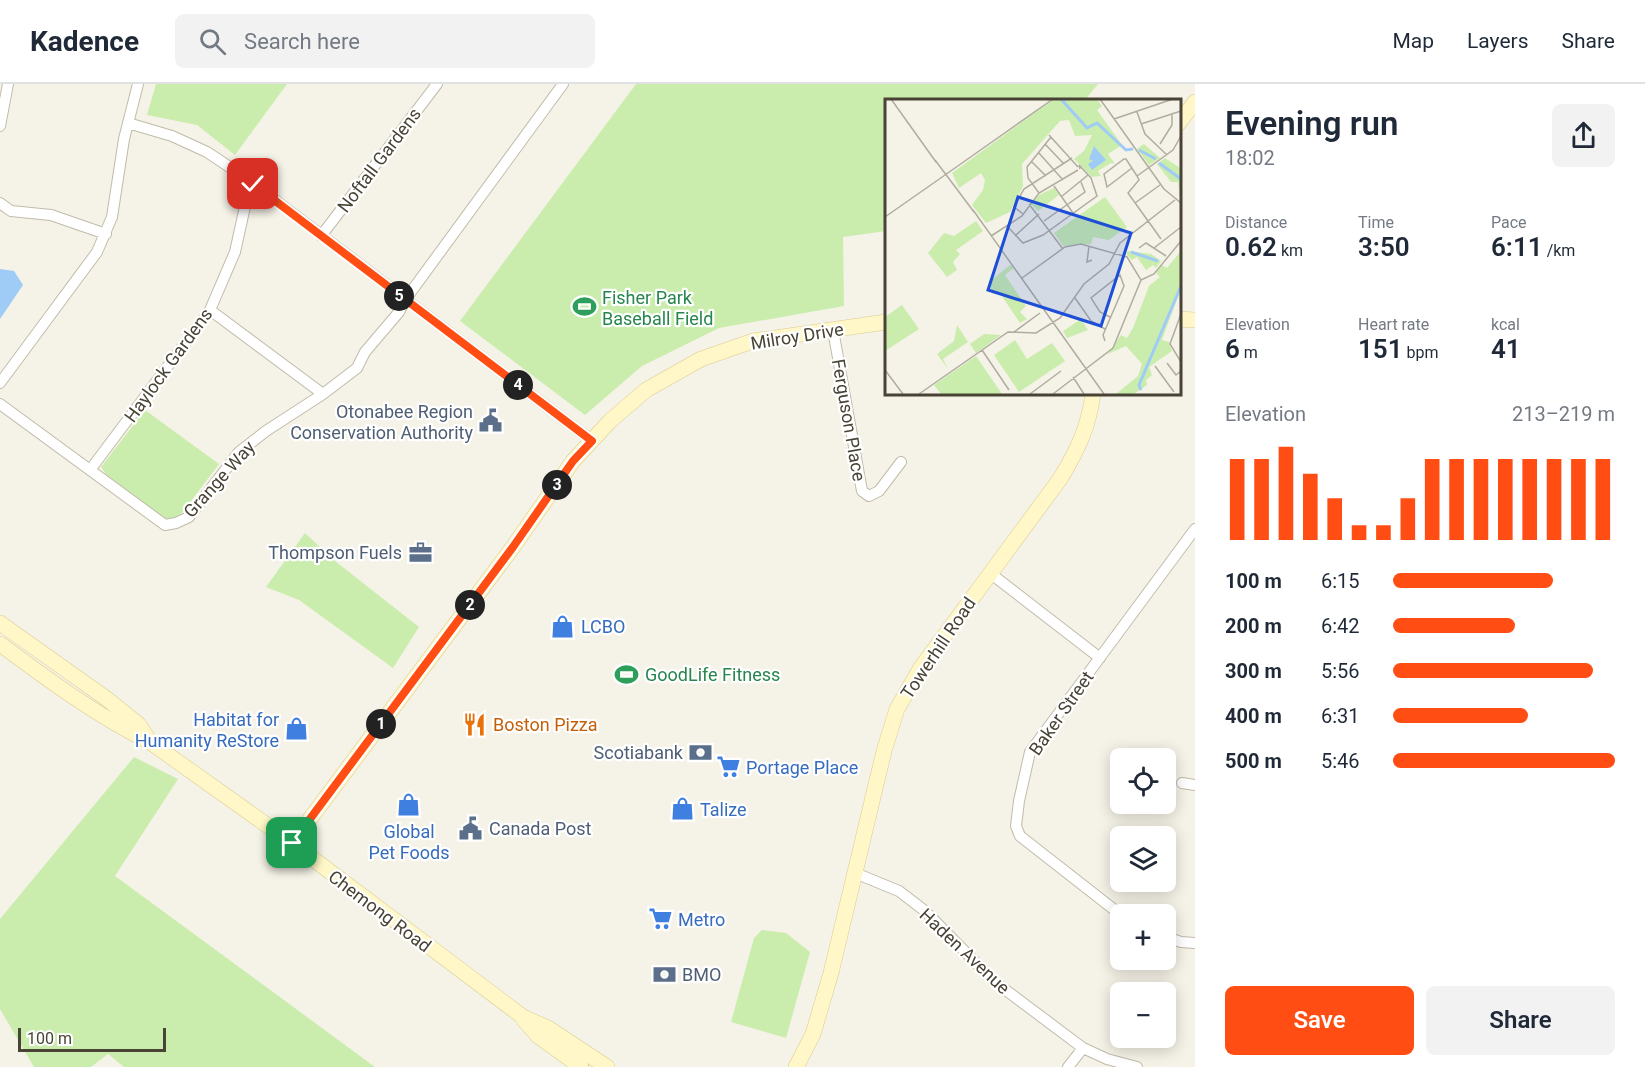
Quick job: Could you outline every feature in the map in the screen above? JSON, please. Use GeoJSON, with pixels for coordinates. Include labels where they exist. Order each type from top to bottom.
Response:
{"type":"FeatureCollection","features":[{"type":"Feature","properties":{"kind":"street"},"geometry":{"type":"LineString","coordinates":[[0,126],[8,84]]}},
{"type":"Feature","properties":{"kind":"street"},"geometry":{"type":"LineString","coordinates":[[0,383],[97,252],[106,234],[112,217],[128,123],[138,84]]}},
{"type":"Feature","properties":{"kind":"street","name":"Noftall Gardens"},"geometry":{"type":"LineString","coordinates":[[321,236],[437,84]]}},
{"type":"Feature","properties":{"kind":"street","name":"Grange Way"},"geometry":{"type":"LineString","coordinates":[[0,404],[165,525],[176,523],[189,516],[239,452],[357,368],[365,352],[399,312],[405,300],[563,84]]}},
{"type":"Feature","properties":{"kind":"street"},"geometry":{"type":"LineString","coordinates":[[1180,123],[1195,102]]}},
{"type":"Feature","properties":{"kind":"street"},"geometry":{"type":"LineString","coordinates":[[128,123],[172,136],[207,152],[253,184],[592,441]]}},
{"type":"Feature","properties":{"kind":"street","name":"Haylock Gardens"},"geometry":{"type":"LineString","coordinates":[[90,470],[210,310],[235,252],[246,202],[253,184]]}},
{"type":"Feature","properties":{"kind":"street"},"geometry":{"type":"LineString","coordinates":[[0,202],[11,211],[51,215],[106,234]]}},
{"type":"Feature","properties":{"kind":"street"},"geometry":{"type":"LineString","coordinates":[[210,310],[323,394]]}},
{"type":"Feature","properties":{"kind":"street","name":"Milroy Drive"},"geometry":{"type":"LineString","coordinates":[[292,843],[507,556],[573,461],[610,421],[646,390],[701,359],[753,341],[885,322]]}},
{"type":"Feature","properties":{"kind":"street","name":"Ferguson Place"},"geometry":{"type":"LineString","coordinates":[[832,330],[862,491],[869,496],[879,491],[901,462]]}},
{"type":"Feature","properties":{"kind":"street","name":"Towerhill Road"},"geometry":{"type":"LineString","coordinates":[[796,1067],[813,1035],[884,751],[897,709],[920,669],[1060,479],[1080,447],[1093,394]]}},
{"type":"Feature","properties":{"kind":"street","name":"Baker Street"},"geometry":{"type":"LineString","coordinates":[[1110,907],[1020,836],[1016,826],[1030,752],[1195,529]]}},
{"type":"Feature","properties":{"kind":"street"},"geometry":{"type":"LineString","coordinates":[[990,573],[1100,658]]}},
{"type":"Feature","properties":{"kind":"street","name":"Chemong Road"},"geometry":{"type":"LineString","coordinates":[[0,623],[107,699],[138,724],[150,742]]}},
{"type":"Feature","properties":{"kind":"street","name":"Chemong Road"},"geometry":{"type":"LineString","coordinates":[[0,644],[71,694],[130,732],[150,742],[292,843],[523,1017],[548,1028],[607,1067]]}},
{"type":"Feature","properties":{"kind":"street"},"geometry":{"type":"LineString","coordinates":[[1182,783],[1195,785]]}},
{"type":"Feature","properties":{"kind":"street","name":"Haden Avenue"},"geometry":{"type":"LineString","coordinates":[[855,873],[899,891],[925,911],[995,982],[1083,1048],[1107,1059],[1137,1067]]}},
{"type":"Feature","properties":{"kind":"street"},"geometry":{"type":"LineString","coordinates":[[1176,940],[1195,943]]}},
{"type":"Feature","properties":{"kind":"street","name":"Chemong Road"},"geometry":{"type":"LineString","coordinates":[[523,1017],[538,1036],[581,1067]]}},
{"type":"Feature","properties":{"kind":"street","name":"Towerhill Road"},"geometry":{"type":"LineString","coordinates":[[807,1067],[815,1053],[816,1045],[813,1035]]}},
{"type":"Feature","properties":{"kind":"street"},"geometry":{"type":"LineString","coordinates":[[1068,1067],[1083,1048]]}},
{"type":"Feature","properties":{"kind":"green space"},"geometry":{"type":"Polygon","coordinates":[[[156,84],[287,84],[235,155],[197,125],[147,115],[156,84]]]}},
{"type":"Feature","properties":{"kind":"green space"},"geometry":{"type":"Polygon","coordinates":[[[636,84],[1098,84],[1086,99],[885,99],[885,231],[843,237],[844,306],[719,328],[642,366],[585,415],[460,321],[636,84]]]}},
{"type":"Feature","properties":{"kind":"green space"},"geometry":{"type":"Polygon","coordinates":[[[145,410],[219,464],[182,513],[173,520],[159,517],[107,476],[101,467],[145,410]]]}},
{"type":"Feature","properties":{"kind":"green space"},"geometry":{"type":"Polygon","coordinates":[[[305,533],[335,561],[419,627],[393,668],[299,600],[266,587],[305,533]]]}},
{"type":"Feature","properties":{"kind":"green space"},"geometry":{"type":"Polygon","coordinates":[[[134,757],[178,779],[115,876],[375,1067],[124,1067],[108,1054],[91,1067],[34,1067],[0,1009],[0,919],[134,757]]]}},
{"type":"Feature","properties":{"kind":"green space"},"geometry":{"type":"Polygon","coordinates":[[[762,930],[786,933],[810,952],[786,1038],[731,1022],[754,938],[762,930]]]}},
{"type":"Feature","properties":{"kind":"water"},"geometry":{"type":"Polygon","coordinates":[[[0,269],[14,271],[23,285],[0,319],[0,269]]]}},
{"type":"Feature","properties":{"kind":"place","name":"Fisher Park Baseball Field"},"geometry":{"type":"Point","coordinates":[584,307]}},
{"type":"Feature","properties":{"kind":"place","name":"Otonabee Region Conservation Authority"},"geometry":{"type":"Point","coordinates":[491,421]}},
{"type":"Feature","properties":{"kind":"place","name":"Thompson Fuels"},"geometry":{"type":"Point","coordinates":[420,552]}},
{"type":"Feature","properties":{"kind":"place","name":"LCBO"},"geometry":{"type":"Point","coordinates":[563,626]}},
{"type":"Feature","properties":{"kind":"place","name":"GoodLife Fitness"},"geometry":{"type":"Point","coordinates":[627,674]}},
{"type":"Feature","properties":{"kind":"place","name":"Boston Pizza"},"geometry":{"type":"Point","coordinates":[475,724]}},
{"type":"Feature","properties":{"kind":"place","name":"Habitat for Humanity ReStore"},"geometry":{"type":"Point","coordinates":[297,729]}},
{"type":"Feature","properties":{"kind":"place","name":"Scotiabank"},"geometry":{"type":"Point","coordinates":[701,752]}},
{"type":"Feature","properties":{"kind":"place","name":"Portage Place"},"geometry":{"type":"Point","coordinates":[728,767]}},
{"type":"Feature","properties":{"kind":"place","name":"Global Pet Foods"},"geometry":{"type":"Point","coordinates":[409,805]}},
{"type":"Feature","properties":{"kind":"place","name":"Talize"},"geometry":{"type":"Point","coordinates":[682,809]}},
{"type":"Feature","properties":{"kind":"place","name":"Canada Post"},"geometry":{"type":"Point","coordinates":[471,828]}},
{"type":"Feature","properties":{"kind":"place","name":"Metro"},"geometry":{"type":"Point","coordinates":[660,919]}},
{"type":"Feature","properties":{"kind":"place","name":"BMO"},"geometry":{"type":"Point","coordinates":[664,974]}},
{"type":"Feature","properties":{"kind":"route"},"geometry":{"type":"LineString","coordinates":[[253,184],[592,441],[573,461],[513,547],[292,843]]}}]}
